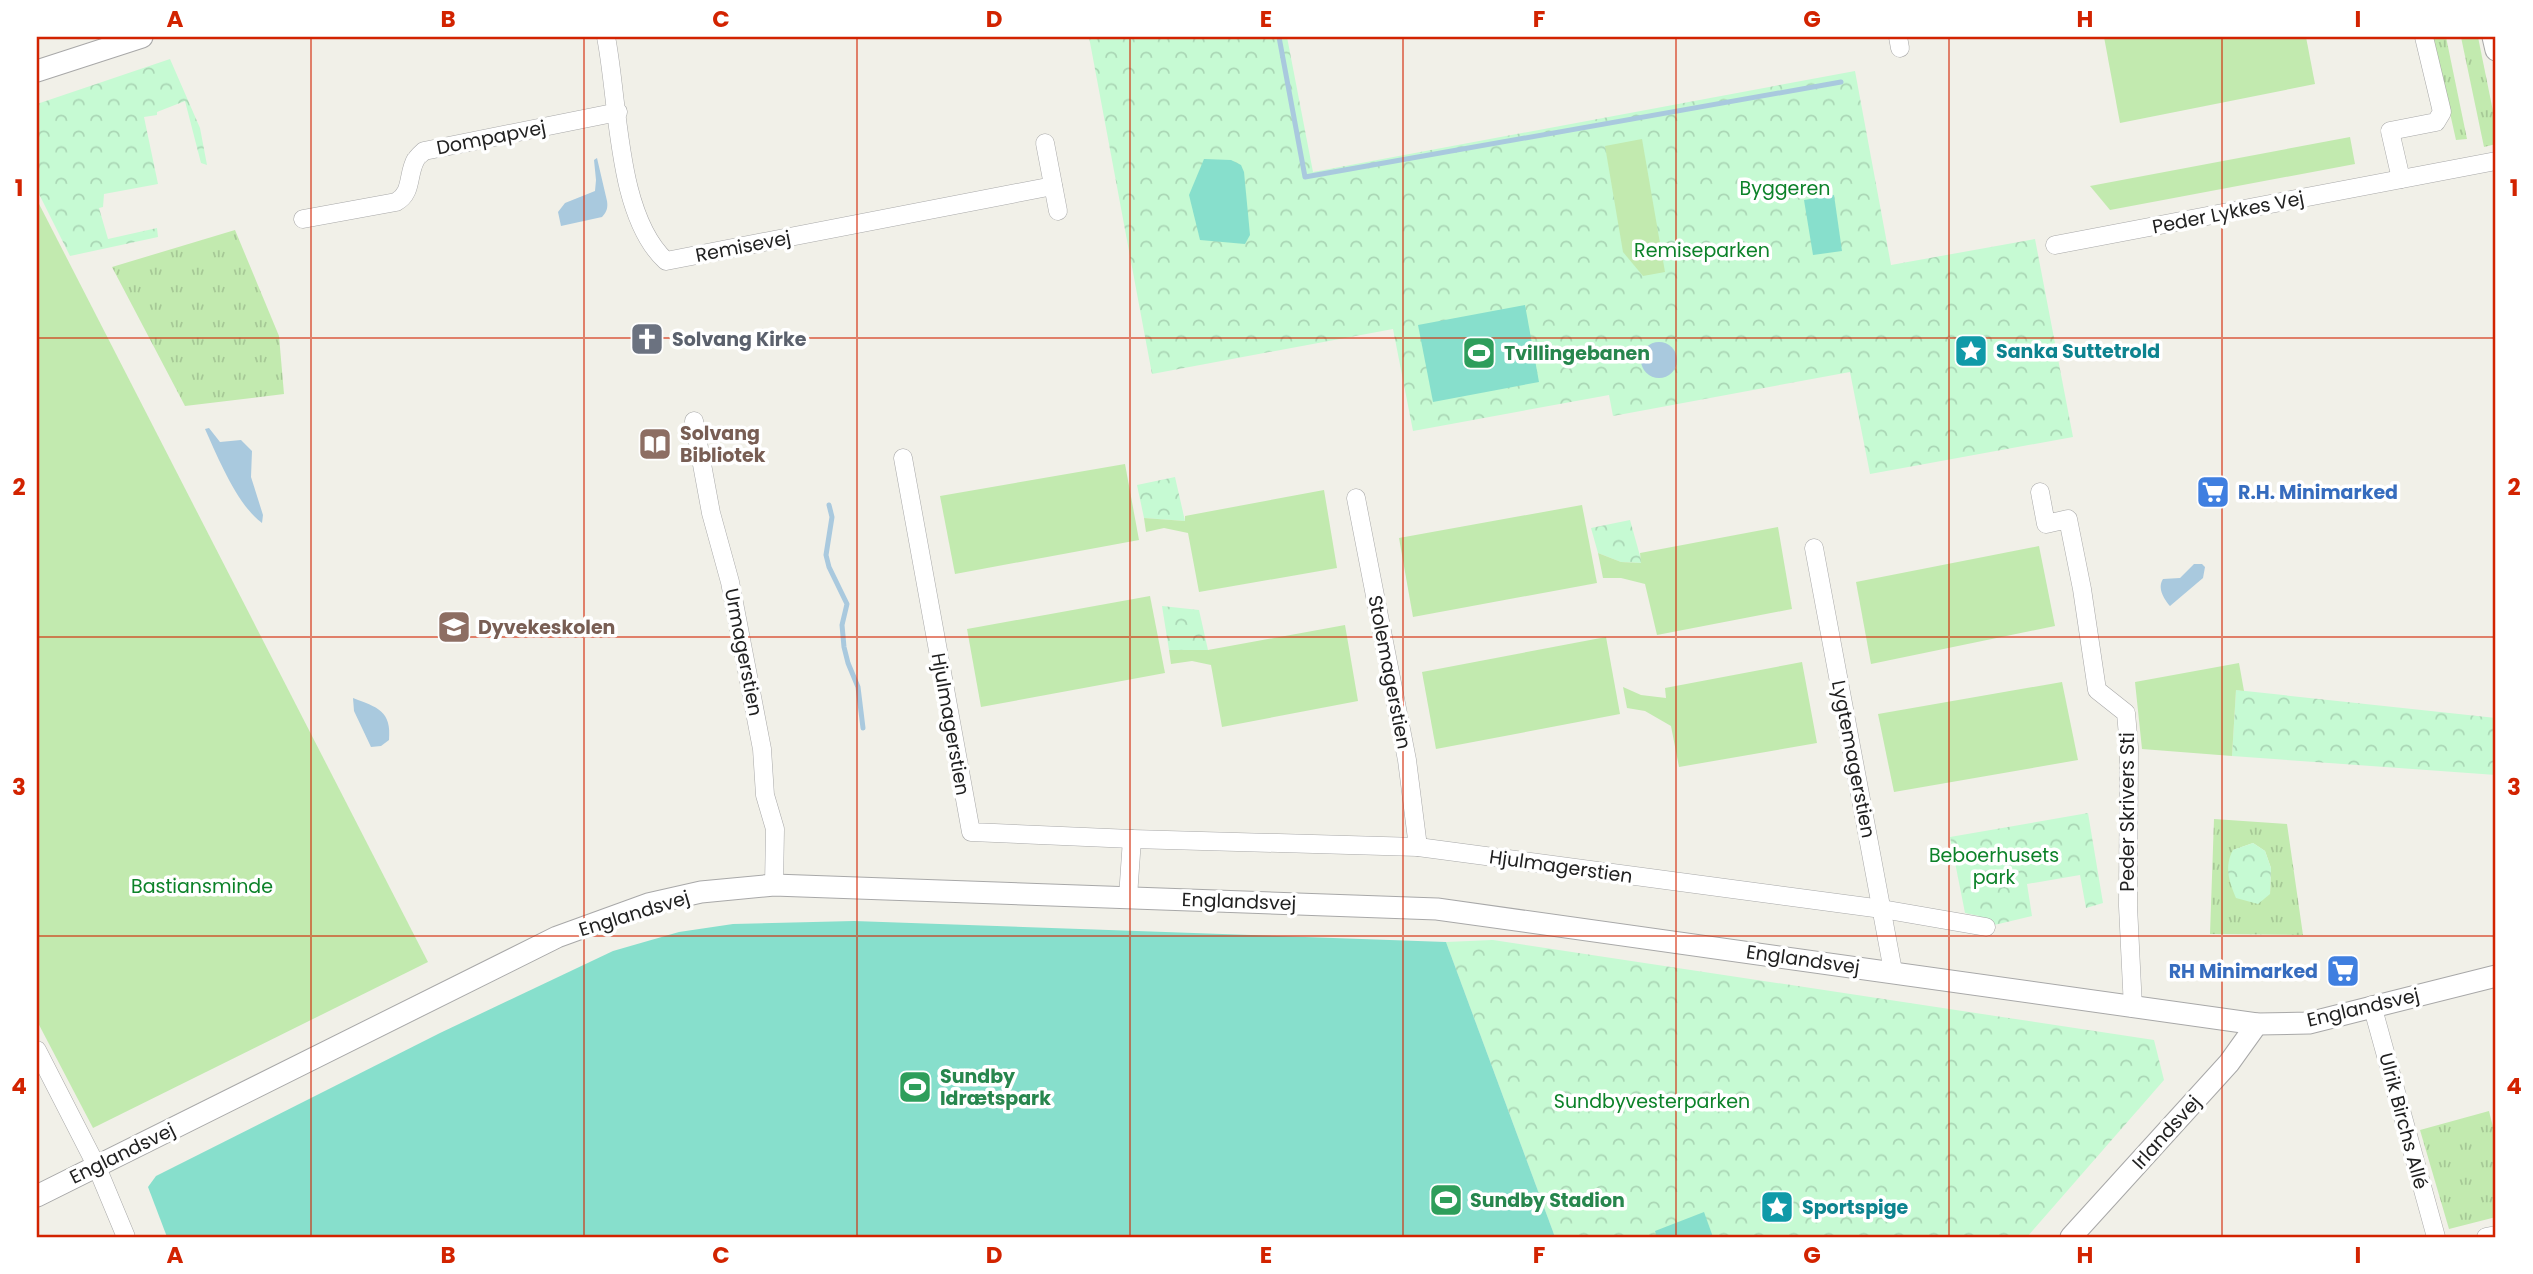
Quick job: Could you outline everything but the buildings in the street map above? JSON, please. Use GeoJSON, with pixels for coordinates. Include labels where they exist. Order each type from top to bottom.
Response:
{"type":"FeatureCollection","features":[{"type":"Feature","properties":{"kind":"street"},"geometry":{"type":"LineString","coordinates":[[37,71],[142,37]]}},
{"type":"Feature","properties":{"kind":"street","name":"Remisevej"},"geometry":{"type":"LineString","coordinates":[[606,37],[624,166],[635,211],[656,252],[666,261],[1053,186]]}},
{"type":"Feature","properties":{"kind":"street"},"geometry":{"type":"LineString","coordinates":[[2401,179],[2390,131],[2436,122],[2442,112],[2424,37]]}},
{"type":"Feature","properties":{"kind":"street"},"geometry":{"type":"LineString","coordinates":[[2493,37],[2496,50]]}},
{"type":"Feature","properties":{"kind":"street","name":"Dompapvej"},"geometry":{"type":"LineString","coordinates":[[303,219],[396,202],[403,198],[416,159],[425,150],[618,113]]}},
{"type":"Feature","properties":{"kind":"street"},"geometry":{"type":"LineString","coordinates":[[1045,143],[1058,211]]}},
{"type":"Feature","properties":{"kind":"street","name":"Peder Lykkes Vej"},"geometry":{"type":"LineString","coordinates":[[2055,245],[2496,161]]}},
{"type":"Feature","properties":{"kind":"street","name":"Urmagerstien"},"geometry":{"type":"LineString","coordinates":[[694,421],[711,513],[730,582],[762,748],[765,795],[775,828],[774,885]]}},
{"type":"Feature","properties":{"kind":"street","name":"Hjulmagerstien"},"geometry":{"type":"LineString","coordinates":[[903,458],[971,832],[1418,847],[1882,909],[1986,927]]}},
{"type":"Feature","properties":{"kind":"street","name":"Peder Skrivers Sti"},"geometry":{"type":"LineString","coordinates":[[2040,492],[2046,524],[2068,519],[2097,690],[2126,713],[2129,747],[2128,906],[2133,1008]]}},
{"type":"Feature","properties":{"kind":"street","name":"Stolemagerstien"},"geometry":{"type":"LineString","coordinates":[[1356,498],[1407,760],[1418,847]]}},
{"type":"Feature","properties":{"kind":"street","name":"Lygtemagerstien"},"geometry":{"type":"LineString","coordinates":[[1814,548],[1893,971]]}},
{"type":"Feature","properties":{"kind":"street"},"geometry":{"type":"LineString","coordinates":[[1128,897],[1132,839]]}},
{"type":"Feature","properties":{"kind":"street","name":"Englandsvej"},"geometry":{"type":"LineString","coordinates":[[37,1196],[557,937],[648,904],[701,892],[774,885],[1437,909],[2257,1024],[2309,1023],[2372,1005],[2496,976]]}},
{"type":"Feature","properties":{"kind":"street","name":"Ulrik Birchs Allé"},"geometry":{"type":"LineString","coordinates":[[2372,1005],[2436,1237]]}},
{"type":"Feature","properties":{"kind":"street","name":"Irlandsvej"},"geometry":{"type":"LineString","coordinates":[[2071,1237],[2229,1063],[2257,1024]]}},
{"type":"Feature","properties":{"kind":"street"},"geometry":{"type":"LineString","coordinates":[[37,1050],[96,1165],[126,1237]]}},
{"type":"Feature","properties":{"kind":"street"},"geometry":{"type":"LineString","coordinates":[[2486,1237],[2496,1235]]}},
{"type":"Feature","properties":{"kind":"green space","name":"Remiseparken"},"geometry":{"type":"Polygon","coordinates":[[[1089,37],[1287,37],[1313,172],[1855,71],[1891,265],[2035,239],[2073,437],[1870,474],[1850,372],[1613,416],[1609,395],[1413,431],[1393,329],[1152,374],[1089,37]]]}},
{"type":"Feature","properties":{"kind":"green space"},"geometry":{"type":"Polygon","coordinates":[[[2104,37],[2306,37],[2315,84],[2120,123],[2104,37]]]}},
{"type":"Feature","properties":{"kind":"green space"},"geometry":{"type":"Polygon","coordinates":[[[2433,37],[2446,37],[2467,139],[2456,140],[2433,37]]]}},
{"type":"Feature","properties":{"kind":"green space"},"geometry":{"type":"Polygon","coordinates":[[[2461,37],[2478,37],[2496,126],[2496,144],[2484,147],[2461,37]]]}},
{"type":"Feature","properties":{"kind":"green space"},"geometry":{"type":"Polygon","coordinates":[[[170,59],[200,128],[207,165],[201,163],[185,101],[157,112],[157,115],[144,117],[158,184],[104,194],[103,207],[99,208],[108,239],[157,228],[158,237],[70,256],[37,190],[37,104],[170,59]]]}},
{"type":"Feature","properties":{"kind":"green space"},"geometry":{"type":"Polygon","coordinates":[[[2350,137],[2355,164],[2110,210],[2090,186],[2350,137]]]}},
{"type":"Feature","properties":{"kind":"green space"},"geometry":{"type":"Polygon","coordinates":[[[1642,139],[1665,272],[1643,276],[1623,252],[1605,146],[1642,139]]]}},
{"type":"Feature","properties":{"kind":"green space","name":"Bastiansminde"},"geometry":{"type":"Polygon","coordinates":[[[37,200],[428,962],[93,1128],[37,1021],[37,200]]]}},
{"type":"Feature","properties":{"kind":"green space"},"geometry":{"type":"Polygon","coordinates":[[[235,230],[279,336],[284,394],[185,406],[112,267],[235,230]]]}},
{"type":"Feature","properties":{"kind":"green space"},"geometry":{"type":"Polygon","coordinates":[[[1125,464],[1139,540],[955,574],[940,496],[1125,464]]]}},
{"type":"Feature","properties":{"kind":"green space"},"geometry":{"type":"Polygon","coordinates":[[[1175,477],[1185,521],[1144,518],[1137,485],[1175,477]]]}},
{"type":"Feature","properties":{"kind":"green space"},"geometry":{"type":"Polygon","coordinates":[[[1324,490],[1337,568],[1199,592],[1188,533],[1164,528],[1146,532],[1144,518],[1185,521],[1185,516],[1324,490]]]}},
{"type":"Feature","properties":{"kind":"green space"},"geometry":{"type":"Polygon","coordinates":[[[1582,505],[1597,583],[1413,617],[1399,538],[1582,505]]]}},
{"type":"Feature","properties":{"kind":"green space"},"geometry":{"type":"Polygon","coordinates":[[[1630,520],[1642,563],[1621,562],[1598,553],[1591,528],[1630,520]]]}},
{"type":"Feature","properties":{"kind":"green space"},"geometry":{"type":"Polygon","coordinates":[[[1778,527],[1792,609],[1657,635],[1645,584],[1621,578],[1603,578],[1598,553],[1621,562],[1641,563],[1640,553],[1778,527]]]}},
{"type":"Feature","properties":{"kind":"green space"},"geometry":{"type":"Polygon","coordinates":[[[2039,546],[2055,626],[1871,664],[1856,582],[2039,546]]]}},
{"type":"Feature","properties":{"kind":"green space"},"geometry":{"type":"Polygon","coordinates":[[[1150,596],[1165,673],[981,707],[967,629],[1150,596]]]}},
{"type":"Feature","properties":{"kind":"green space"},"geometry":{"type":"Polygon","coordinates":[[[1162,606],[1199,610],[1208,650],[1169,650],[1162,606]]]}},
{"type":"Feature","properties":{"kind":"green space"},"geometry":{"type":"Polygon","coordinates":[[[1345,625],[1358,701],[1222,727],[1211,665],[1192,661],[1171,664],[1169,650],[1208,650],[1345,625]]]}},
{"type":"Feature","properties":{"kind":"green space"},"geometry":{"type":"Polygon","coordinates":[[[1606,637],[1620,714],[1436,749],[1422,672],[1606,637]]]}},
{"type":"Feature","properties":{"kind":"green space"},"geometry":{"type":"Polygon","coordinates":[[[1802,662],[1817,743],[1679,767],[1671,726],[1645,711],[1627,708],[1623,687],[1641,695],[1666,698],[1665,688],[1802,662]]]}},
{"type":"Feature","properties":{"kind":"green space"},"geometry":{"type":"Polygon","coordinates":[[[2239,663],[2244,691],[2236,690],[2232,756],[2142,749],[2135,682],[2239,663]]]}},
{"type":"Feature","properties":{"kind":"green space"},"geometry":{"type":"Polygon","coordinates":[[[2062,682],[2078,760],[1894,792],[1878,714],[2062,682]]]}},
{"type":"Feature","properties":{"kind":"green space"},"geometry":{"type":"Polygon","coordinates":[[[2236,690],[2496,718],[2496,775],[2232,756],[2236,690]]]}},
{"type":"Feature","properties":{"kind":"green space","name":"Beboerhusets park"},"geometry":{"type":"Polygon","coordinates":[[[2088,813],[2103,903],[2086,908],[2080,875],[2027,884],[2032,916],[1986,927],[1979,916],[1965,913],[1950,837],[2088,813]]]}},
{"type":"Feature","properties":{"kind":"green space"},"geometry":{"type":"Polygon","coordinates":[[[2214,819],[2287,824],[2303,935],[2210,934],[2214,819]],[[2253,843],[2233,850],[2270,894],[2271,868],[2265,851],[2253,843]]]}},
{"type":"Feature","properties":{"kind":"green space"},"geometry":{"type":"Polygon","coordinates":[[[2253,843],[2265,851],[2271,868],[2270,894],[2258,904],[2236,898],[2228,874],[2233,850],[2253,843]]]}},
{"type":"Feature","properties":{"kind":"green space","name":"Sundbyvesterparken"},"geometry":{"type":"Polygon","coordinates":[[[1493,940],[2154,1040],[2164,1080],[2027,1237],[1555,1237],[1446,942],[1493,940]]]}},
{"type":"Feature","properties":{"kind":"green space"},"geometry":{"type":"Polygon","coordinates":[[[2489,1111],[2496,1139],[2496,1217],[2449,1229],[2420,1130],[2489,1111]]]}},
{"type":"Feature","properties":{"kind":"shaded area"},"geometry":{"type":"Polygon","coordinates":[[[597,158],[607,201],[605,213],[602,217],[561,226],[558,212],[565,203],[595,191],[594,160],[597,158]]]}},
{"type":"Feature","properties":{"kind":"shaded area"},"geometry":{"type":"Polygon","coordinates":[[[1204,159],[1231,160],[1241,165],[1250,235],[1245,244],[1200,240],[1189,195],[1204,159]]]}},
{"type":"Feature","properties":{"kind":"shaded area"},"geometry":{"type":"Polygon","coordinates":[[[1834,195],[1842,251],[1813,255],[1804,200],[1834,195]]]}},
{"type":"Feature","properties":{"kind":"shaded area","name":"Tvillingebanen"},"geometry":{"type":"Polygon","coordinates":[[[1525,305],[1539,382],[1433,402],[1418,325],[1525,305]]]}},
{"type":"Feature","properties":{"kind":"shaded area"},"geometry":{"type":"Polygon","coordinates":[[[1659,342],[1672,347],[1677,360],[1672,373],[1659,378],[1646,373],[1641,360],[1646,347],[1659,342]]]}},
{"type":"Feature","properties":{"kind":"shaded area"},"geometry":{"type":"Polygon","coordinates":[[[209,428],[220,442],[241,440],[252,451],[251,477],[263,515],[262,523],[245,505],[229,481],[205,429],[209,428]]]}},
{"type":"Feature","properties":{"kind":"shaded area"},"geometry":{"type":"Polygon","coordinates":[[[2194,564],[2202,564],[2205,567],[2203,578],[2170,606],[2161,590],[2161,582],[2163,579],[2180,578],[2194,564]]]}},
{"type":"Feature","properties":{"kind":"shaded area"},"geometry":{"type":"Polygon","coordinates":[[[353,698],[376,708],[385,716],[389,740],[381,746],[371,747],[354,711],[353,698]]]}},
{"type":"Feature","properties":{"kind":"shaded area","name":"Sundby Idrætspark"},"geometry":{"type":"Polygon","coordinates":[[[854,921],[1446,942],[1555,1237],[167,1237],[148,1187],[156,1176],[440,1033],[613,951],[679,932],[733,924],[854,921]]]}},
{"type":"Feature","properties":{"kind":"shaded area"},"geometry":{"type":"Polygon","coordinates":[[[1704,1212],[1713,1237],[1657,1237],[1655,1231],[1704,1212]]]}},
{"type":"Feature","properties":{"kind":"waterway"},"geometry":{"type":"LineString","coordinates":[[1279,37],[1305,177],[1841,82]]}},
{"type":"Feature","properties":{"kind":"waterway"},"geometry":{"type":"LineString","coordinates":[[829,505],[832,517],[826,555],[847,604],[842,625],[844,647],[858,687],[863,728]]}},
{"type":"Feature","properties":{"kind":"place","name":"Solvang Kirke"},"geometry":{"type":"Point","coordinates":[647,339]}},
{"type":"Feature","properties":{"kind":"place","name":"Sanka Suttetrold"},"geometry":{"type":"Point","coordinates":[1971,351]}},
{"type":"Feature","properties":{"kind":"place","name":"Tvillingebanen"},"geometry":{"type":"Point","coordinates":[1479,353]}},
{"type":"Feature","properties":{"kind":"place","name":"Solvang Bibliotek"},"geometry":{"type":"Point","coordinates":[655,444]}},
{"type":"Feature","properties":{"kind":"place","name":"R.H. Minimarked"},"geometry":{"type":"Point","coordinates":[2213,492]}},
{"type":"Feature","properties":{"kind":"place","name":"Dyvekeskolen"},"geometry":{"type":"Point","coordinates":[454,627]}},
{"type":"Feature","properties":{"kind":"place","name":"RH Minimarked"},"geometry":{"type":"Point","coordinates":[2343,971]}},
{"type":"Feature","properties":{"kind":"place","name":"Sundby Idrætspark"},"geometry":{"type":"Point","coordinates":[915,1087]}},
{"type":"Feature","properties":{"kind":"place","name":"Sundby Stadion"},"geometry":{"type":"Point","coordinates":[1446,1200]}},
{"type":"Feature","properties":{"kind":"place","name":"Sportspige"},"geometry":{"type":"Point","coordinates":[1777,1207]}},
{"type":"Feature","properties":{"kind":"park label","name":"Byggeren"},"geometry":{"type":"Point","coordinates":[1785,188]}}]}
